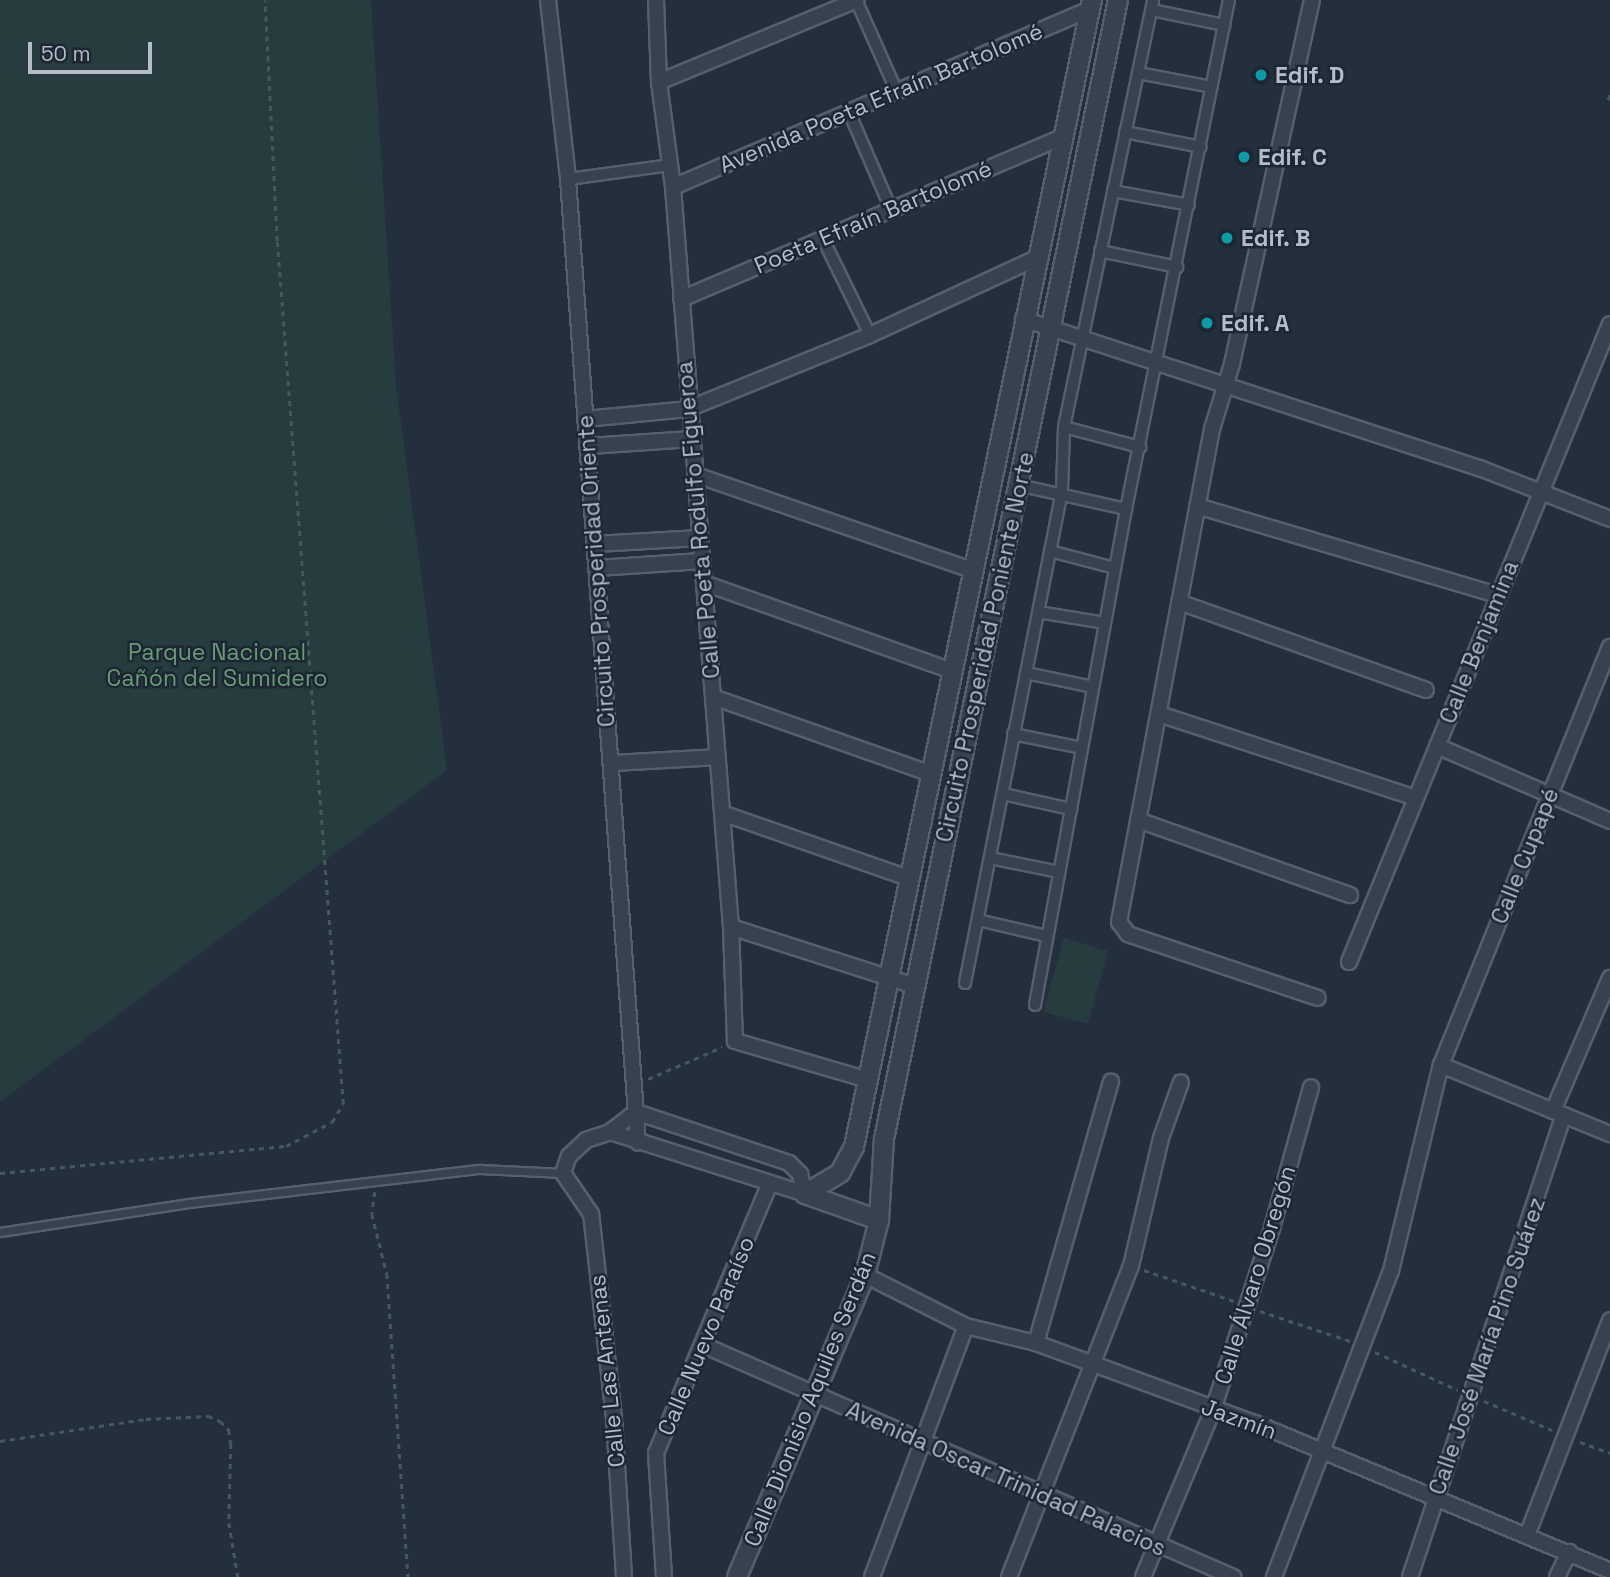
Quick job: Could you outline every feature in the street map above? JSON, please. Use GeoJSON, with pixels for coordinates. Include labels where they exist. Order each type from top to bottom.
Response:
{"type":"FeatureCollection","features":[{"type":"Feature","properties":{"kind":"street","name":"Circuito Prosperidad Oriente"},"geometry":{"type":"LineString","coordinates":[[548,0],[568,179],[638,1142]]}},
{"type":"Feature","properties":{"kind":"street","name":"Calle Poeta Rodulfo Figueroa"},"geometry":{"type":"LineString","coordinates":[[656,0],[659,82],[673,187],[688,409],[696,475],[731,927],[734,1041]]}},
{"type":"Feature","properties":{"kind":"street"},"geometry":{"type":"LineString","coordinates":[[659,82],[857,0],[897,92]]}},
{"type":"Feature","properties":{"kind":"street","name":"Circuito Prosperidad Poniente Norte"},"geometry":{"type":"LineString","coordinates":[[878,1220],[884,1139],[1118,0]]}},
{"type":"Feature","properties":{"kind":"street"},"geometry":{"type":"LineString","coordinates":[[1035,1005],[1126,509],[1159,361],[1229,0]]}},
{"type":"Feature","properties":{"kind":"street"},"geometry":{"type":"LineString","coordinates":[[1312,0],[1198,506],[1119,922],[1128,934],[1318,998]]}},
{"type":"Feature","properties":{"kind":"street","name":"Circuito Prosperidad Poniente Norte"},"geometry":{"type":"LineString","coordinates":[[805,1194],[840,1173],[850,1160],[975,572],[1023,319],[1065,136],[1091,5]]}},
{"type":"Feature","properties":{"kind":"street","name":"Avenida Poeta Efraín Bartolomé"},"geometry":{"type":"LineString","coordinates":[[673,187],[897,92],[1091,5]]}},
{"type":"Feature","properties":{"kind":"street"},"geometry":{"type":"LineString","coordinates":[[965,982],[1062,491],[1064,426],[1152,5],[1224,25]]}},
{"type":"Feature","properties":{"kind":"street"},"geometry":{"type":"LineString","coordinates":[[1138,73],[1212,87]]}},
{"type":"Feature","properties":{"kind":"street"},"geometry":{"type":"LineString","coordinates":[[849,112],[891,209]]}},
{"type":"Feature","properties":{"kind":"street"},"geometry":{"type":"LineString","coordinates":[[1125,132],[1200,147]]}},
{"type":"Feature","properties":{"kind":"street","name":"Poeta Efraín Bartolomé"},"geometry":{"type":"LineString","coordinates":[[681,299],[1065,136]]}},
{"type":"Feature","properties":{"kind":"street"},"geometry":{"type":"LineString","coordinates":[[568,179],[670,164]]}},
{"type":"Feature","properties":{"kind":"street"},"geometry":{"type":"LineString","coordinates":[[1113,191],[1189,205]]}},
{"type":"Feature","properties":{"kind":"street"},"geometry":{"type":"LineString","coordinates":[[822,237],[870,335]]}},
{"type":"Feature","properties":{"kind":"street"},"geometry":{"type":"LineString","coordinates":[[1100,251],[1177,267]]}},
{"type":"Feature","properties":{"kind":"street"},"geometry":{"type":"LineString","coordinates":[[585,419],[688,409],[870,335],[1037,258]]}},
{"type":"Feature","properties":{"kind":"street"},"geometry":{"type":"LineString","coordinates":[[1023,319],[1083,335],[1224,387],[1541,491],[1610,519]]}},
{"type":"Feature","properties":{"kind":"street","name":"Calle Benjamina"},"geometry":{"type":"LineString","coordinates":[[1349,962],[1610,324]]}},
{"type":"Feature","properties":{"kind":"street"},"geometry":{"type":"LineString","coordinates":[[1064,426],[1140,447]]}},
{"type":"Feature","properties":{"kind":"street"},"geometry":{"type":"LineString","coordinates":[[589,446],[692,439]]}},
{"type":"Feature","properties":{"kind":"street"},"geometry":{"type":"LineString","coordinates":[[696,475],[975,572]]}},
{"type":"Feature","properties":{"kind":"street"},"geometry":{"type":"LineString","coordinates":[[1018,485],[1062,491],[1126,509]]}},
{"type":"Feature","properties":{"kind":"street"},"geometry":{"type":"LineString","coordinates":[[1198,506],[1498,595]]}},
{"type":"Feature","properties":{"kind":"street"},"geometry":{"type":"LineString","coordinates":[[595,544],[700,538]]}},
{"type":"Feature","properties":{"kind":"street"},"geometry":{"type":"LineString","coordinates":[[1050,551],[1115,568]]}},
{"type":"Feature","properties":{"kind":"street"},"geometry":{"type":"LineString","coordinates":[[597,568],[702,561]]}},
{"type":"Feature","properties":{"kind":"street"},"geometry":{"type":"LineString","coordinates":[[704,583],[952,671]]}},
{"type":"Feature","properties":{"kind":"street"},"geometry":{"type":"LineString","coordinates":[[1179,602],[1426,690]]}},
{"type":"Feature","properties":{"kind":"street"},"geometry":{"type":"LineString","coordinates":[[1038,612],[1105,623]]}},
{"type":"Feature","properties":{"kind":"street","name":"Calle Cupapé"},"geometry":{"type":"LineString","coordinates":[[1274,1577],[1391,1270],[1441,1065],[1610,647]]}},
{"type":"Feature","properties":{"kind":"street"},"geometry":{"type":"LineString","coordinates":[[1026,673],[1093,687]]}},
{"type":"Feature","properties":{"kind":"street"},"geometry":{"type":"LineString","coordinates":[[713,697],[932,774]]}},
{"type":"Feature","properties":{"kind":"street"},"geometry":{"type":"LineString","coordinates":[[1159,713],[1416,798]]}},
{"type":"Feature","properties":{"kind":"street"},"geometry":{"type":"LineString","coordinates":[[1013,734],[1082,748]]}},
{"type":"Feature","properties":{"kind":"street"},"geometry":{"type":"LineString","coordinates":[[1437,746],[1610,821]]}},
{"type":"Feature","properties":{"kind":"street"},"geometry":{"type":"LineString","coordinates":[[611,763],[717,757]]}},
{"type":"Feature","properties":{"kind":"street"},"geometry":{"type":"LineString","coordinates":[[1003,794],[1071,809]]}},
{"type":"Feature","properties":{"kind":"street"},"geometry":{"type":"LineString","coordinates":[[722,813],[911,879]]}},
{"type":"Feature","properties":{"kind":"street"},"geometry":{"type":"LineString","coordinates":[[1139,820],[1350,895]]}},
{"type":"Feature","properties":{"kind":"street"},"geometry":{"type":"LineString","coordinates":[[990,858],[1059,873]]}},
{"type":"Feature","properties":{"kind":"street"},"geometry":{"type":"LineString","coordinates":[[978,920],[1048,936]]}},
{"type":"Feature","properties":{"kind":"street"},"geometry":{"type":"LineString","coordinates":[[731,927],[915,986]]}},
{"type":"Feature","properties":{"kind":"street","name":"Calle José María Pino Suárez"},"geometry":{"type":"LineString","coordinates":[[1410,1577],[1559,1113],[1610,978]]}},
{"type":"Feature","properties":{"kind":"street"},"geometry":{"type":"LineString","coordinates":[[734,1041],[869,1080]]}},
{"type":"Feature","properties":{"kind":"street"},"geometry":{"type":"LineString","coordinates":[[1441,1065],[1610,1134]]}},
{"type":"Feature","properties":{"kind":"street"},"geometry":{"type":"LineString","coordinates":[[1036,1343],[1111,1082]]}},
{"type":"Feature","properties":{"kind":"street"},"geometry":{"type":"LineString","coordinates":[[1009,1577],[1044,1496],[1131,1266],[1161,1138],[1181,1082]]}},
{"type":"Feature","properties":{"kind":"street","name":"Calle Álvaro Obregón"},"geometry":{"type":"LineString","coordinates":[[1143,1577],[1213,1410],[1264,1254],[1311,1087]]}},
{"type":"Feature","properties":{"kind":"street"},"geometry":{"type":"LineString","coordinates":[[563,1173],[569,1156],[586,1140],[610,1132],[636,1112],[789,1163],[800,1174],[805,1194]]}},
{"type":"Feature","properties":{"kind":"street"},"geometry":{"type":"LineString","coordinates":[[610,1132],[878,1220]]}},
{"type":"Feature","properties":{"kind":"street","name":"Calle Las Antenas"},"geometry":{"type":"LineString","coordinates":[[563,1173],[591,1214],[614,1418],[624,1577]]}},
{"type":"Feature","properties":{"kind":"street","name":"Calle Nuevo Paraíso"},"geometry":{"type":"LineString","coordinates":[[664,1577],[656,1453],[771,1183]]}},
{"type":"Feature","properties":{"kind":"street","name":"Calle Dionisio Aquiles Serdán"},"geometry":{"type":"LineString","coordinates":[[737,1577],[865,1275],[878,1220]]}},
{"type":"Feature","properties":{"kind":"street","name":"Jazmín"},"geometry":{"type":"LineString","coordinates":[[865,1275],[966,1326],[1036,1343],[1321,1450],[1435,1501],[1528,1533],[1610,1571]]}},
{"type":"Feature","properties":{"kind":"street"},"geometry":{"type":"LineString","coordinates":[[1528,1533],[1610,1320]]}},
{"type":"Feature","properties":{"kind":"street"},"geometry":{"type":"LineString","coordinates":[[872,1577],[925,1444],[966,1326]]}},
{"type":"Feature","properties":{"kind":"street","name":"Avenida Oscar Trinidad Palacios"},"geometry":{"type":"LineString","coordinates":[[703,1345],[1233,1577]]}},
{"type":"Feature","properties":{"kind":"street"},"geometry":{"type":"LineString","coordinates":[[1557,1577],[1569,1552]]}},
{"type":"Feature","properties":{"kind":"lane"},"geometry":{"type":"LineString","coordinates":[[0,1232],[188,1203],[480,1170],[563,1173]]}},
{"type":"Feature","properties":{"kind":"path"},"geometry":{"type":"LineString","coordinates":[[0,1173],[286,1146],[332,1122],[343,1104],[277,241],[265,0]]}},
{"type":"Feature","properties":{"kind":"path"},"geometry":{"type":"LineString","coordinates":[[1608,100],[1610,94]]}},
{"type":"Feature","properties":{"kind":"path"},"geometry":{"type":"LineString","coordinates":[[633,1085],[734,1041]]}},
{"type":"Feature","properties":{"kind":"path"},"geometry":{"type":"LineString","coordinates":[[377,1182],[372,1214],[387,1274],[408,1577]]}},
{"type":"Feature","properties":{"kind":"path"},"geometry":{"type":"LineString","coordinates":[[0,1441],[146,1419],[208,1416],[220,1421],[229,1430],[231,1444],[229,1523],[237,1577]]}},
{"type":"Feature","properties":{"kind":"green space","name":"Parque Nacional Cañón del Sumidero"},"geometry":{"type":"Polygon","coordinates":[[[0,0],[371,0],[396,385],[447,770],[0,1102],[0,0]]]}},
{"type":"Feature","properties":{"kind":"green space"},"geometry":{"type":"Polygon","coordinates":[[[1064,938],[1108,951],[1088,1024],[1043,1012],[1064,938]]]}},
{"type":"Feature","properties":{"kind":"place","name":"Edif. D"},"geometry":{"type":"Point","coordinates":[1261,75]}},
{"type":"Feature","properties":{"kind":"place","name":"Edif. C"},"geometry":{"type":"Point","coordinates":[1244,157]}},
{"type":"Feature","properties":{"kind":"place","name":"Edif. B"},"geometry":{"type":"Point","coordinates":[1227,238]}},
{"type":"Feature","properties":{"kind":"place","name":"Edif. A"},"geometry":{"type":"Point","coordinates":[1207,323]}}]}
